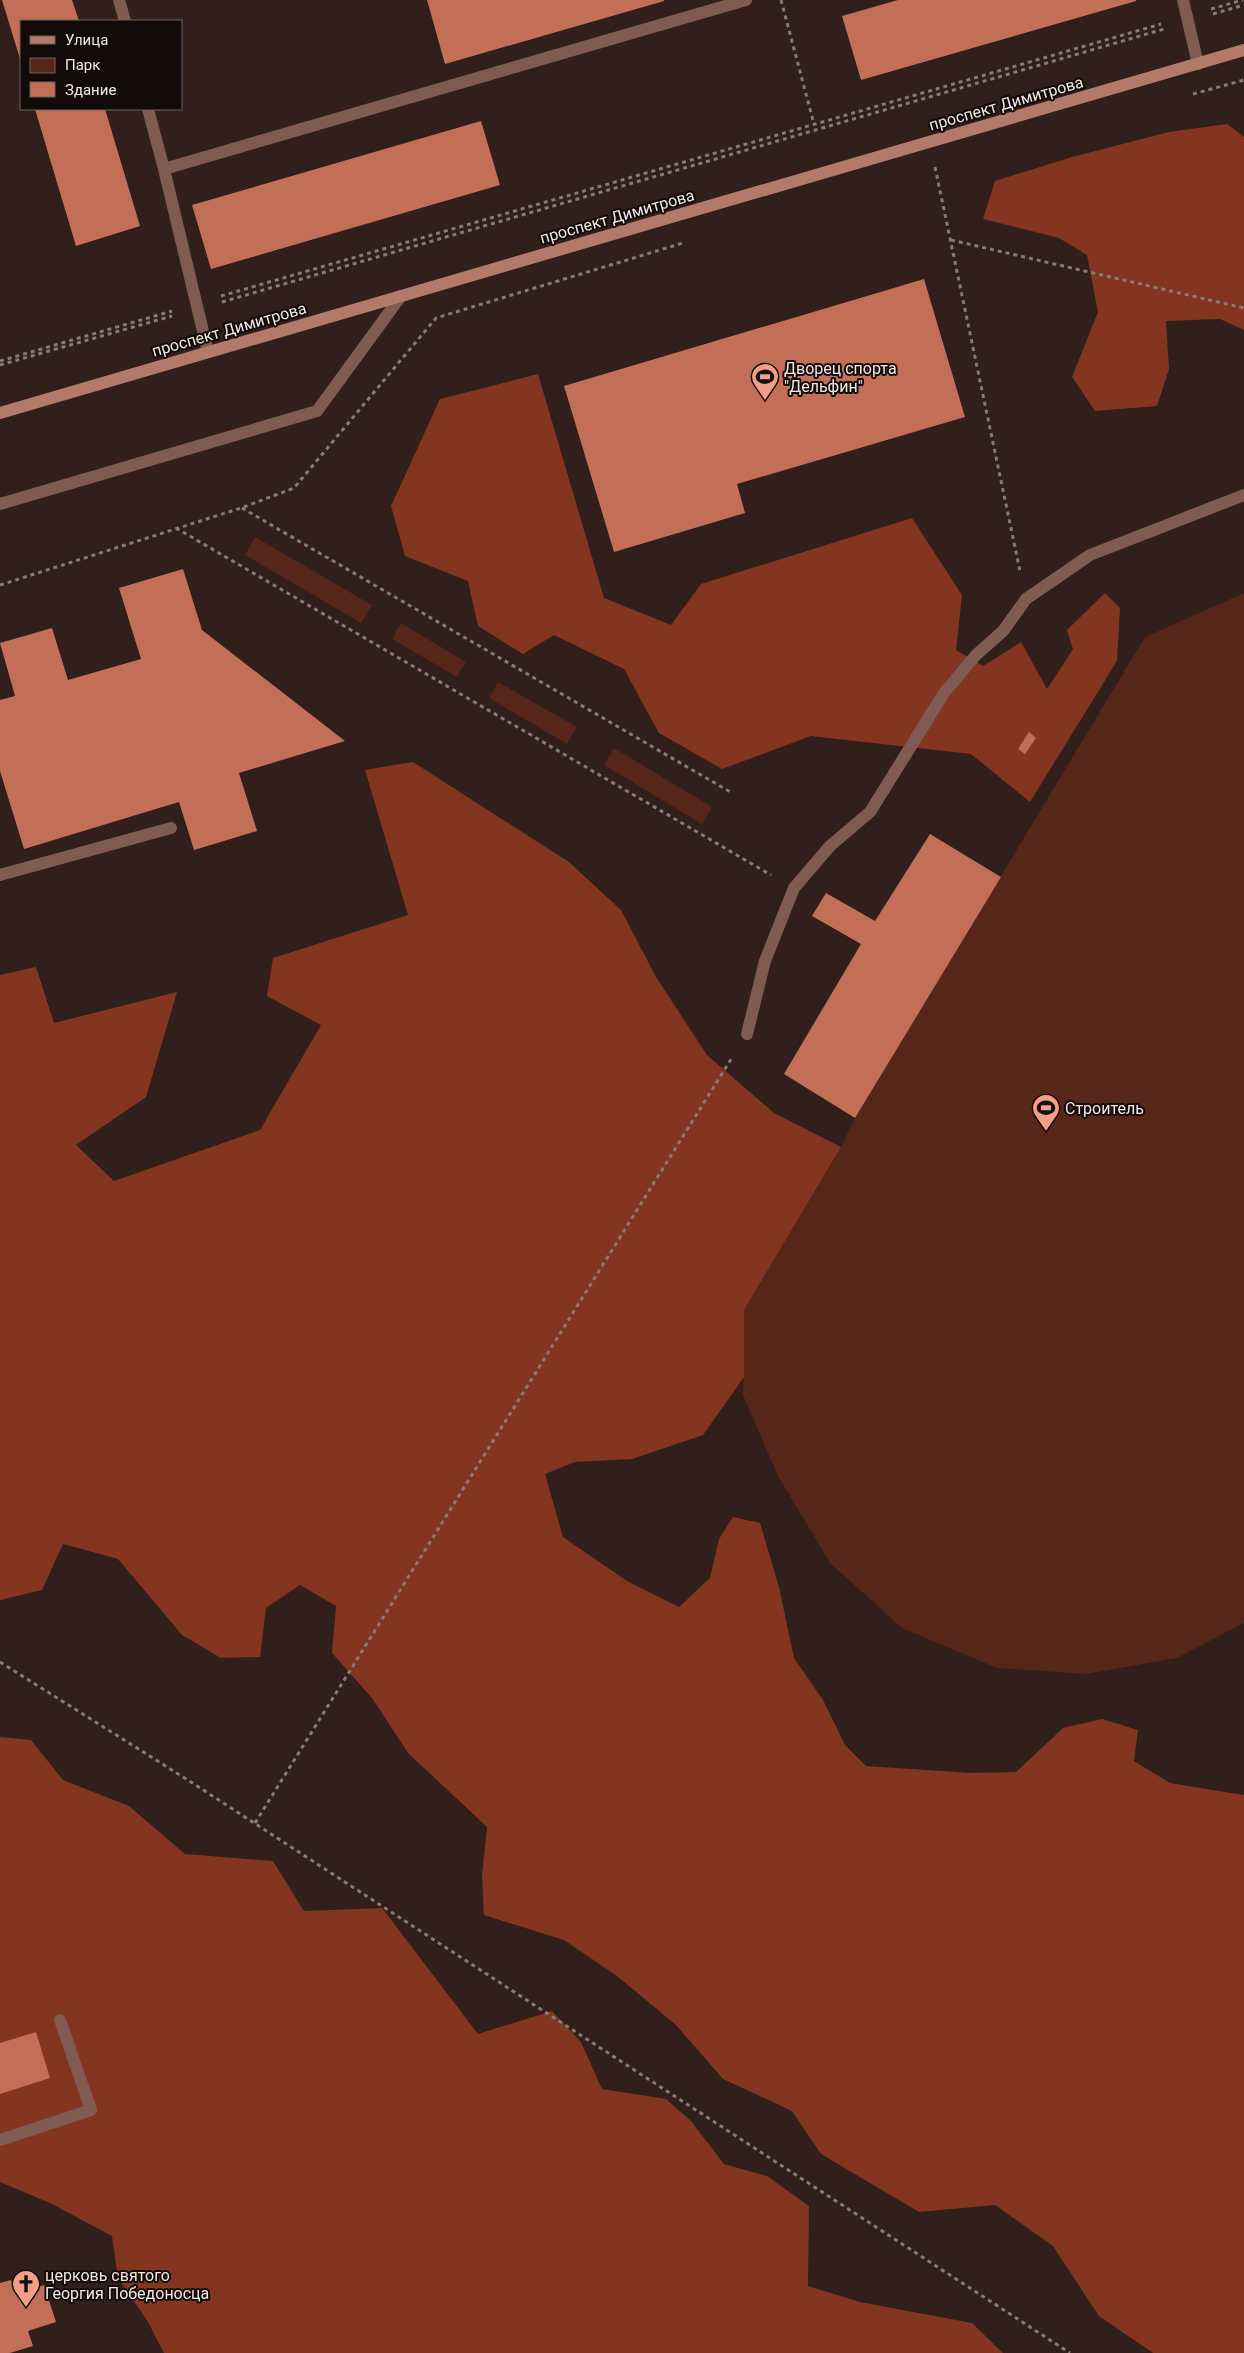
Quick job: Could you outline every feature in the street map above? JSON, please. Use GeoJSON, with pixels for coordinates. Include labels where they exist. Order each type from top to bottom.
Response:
{"type":"FeatureCollection","features":[{"type":"Feature","properties":{"kind":"main road","name":"проспект Димитрова"},"geometry":{"type":"LineString","coordinates":[[0,413],[1244,50]]}},
{"type":"Feature","properties":{"kind":"lane"},"geometry":{"type":"LineString","coordinates":[[119,0],[125,20]]}},
{"type":"Feature","properties":{"kind":"lane"},"geometry":{"type":"LineString","coordinates":[[164,168],[746,0]]}},
{"type":"Feature","properties":{"kind":"lane"},"geometry":{"type":"LineString","coordinates":[[1183,0],[1198,64]]}},
{"type":"Feature","properties":{"kind":"lane"},"geometry":{"type":"LineString","coordinates":[[148,110],[208,352]]}},
{"type":"Feature","properties":{"kind":"lane"},"geometry":{"type":"LineString","coordinates":[[0,504],[317,411],[401,296]]}},
{"type":"Feature","properties":{"kind":"lane"},"geometry":{"type":"LineString","coordinates":[[747,1034],[765,961],[794,888],[830,846],[870,812],[944,693],[976,655],[1003,631],[1026,599],[1090,555],[1244,495]]}},
{"type":"Feature","properties":{"kind":"lane"},"geometry":{"type":"LineString","coordinates":[[0,875],[170,828]]}},
{"type":"Feature","properties":{"kind":"lane"},"geometry":{"type":"LineString","coordinates":[[0,2140],[91,2110],[60,2020]]}},
{"type":"Feature","properties":{"kind":"path"},"geometry":{"type":"LineString","coordinates":[[781,0],[814,124]]}},
{"type":"Feature","properties":{"kind":"path"},"geometry":{"type":"LineString","coordinates":[[0,361],[1188,19],[1243,0]]}},
{"type":"Feature","properties":{"kind":"path"},"geometry":{"type":"LineString","coordinates":[[0,366],[196,306],[814,124],[1244,5]]}},
{"type":"Feature","properties":{"kind":"path"},"geometry":{"type":"LineString","coordinates":[[1188,96],[1244,80]]}},
{"type":"Feature","properties":{"kind":"path"},"geometry":{"type":"LineString","coordinates":[[926,170],[945,164]]}},
{"type":"Feature","properties":{"kind":"path"},"geometry":{"type":"LineString","coordinates":[[935,167],[1026,599]]}},
{"type":"Feature","properties":{"kind":"path"},"geometry":{"type":"LineString","coordinates":[[950,240],[1244,308]]}},
{"type":"Feature","properties":{"kind":"path"},"geometry":{"type":"LineString","coordinates":[[0,585],[241,508],[294,488],[436,318],[690,241]]}},
{"type":"Feature","properties":{"kind":"path"},"geometry":{"type":"LineString","coordinates":[[241,508],[732,793]]}},
{"type":"Feature","properties":{"kind":"path"},"geometry":{"type":"LineString","coordinates":[[176,528],[794,888]]}},
{"type":"Feature","properties":{"kind":"path"},"geometry":{"type":"LineString","coordinates":[[255,1823],[747,1034]]}},
{"type":"Feature","properties":{"kind":"path"},"geometry":{"type":"LineString","coordinates":[[0,1662],[255,1823],[1070,2353]]}},
{"type":"Feature","properties":{"kind":"green space"},"geometry":{"type":"Polygon","coordinates":[[[255,537],[372,605],[361,623],[245,555],[255,537]]]}},
{"type":"Feature","properties":{"kind":"green space","name":"Строитель"},"geometry":{"type":"Polygon","coordinates":[[[1244,593],[1244,1623],[1177,1658],[1086,1674],[997,1668],[902,1628],[830,1563],[778,1476],[743,1395],[744,1310],[841,1147],[855,1118],[1145,637],[1244,593]]]}},
{"type":"Feature","properties":{"kind":"green space"},"geometry":{"type":"Polygon","coordinates":[[[401,623],[466,662],[457,677],[392,639],[401,623]]]}},
{"type":"Feature","properties":{"kind":"green space"},"geometry":{"type":"Polygon","coordinates":[[[498,682],[577,727],[567,744],[489,698],[498,682]]]}},
{"type":"Feature","properties":{"kind":"green space"},"geometry":{"type":"Polygon","coordinates":[[[614,748],[712,807],[702,824],[604,765],[614,748]]]}},
{"type":"Feature","properties":{"kind":"shaded area"},"geometry":{"type":"Polygon","coordinates":[[[1227,124],[1244,137],[1244,330],[1220,319],[1166,321],[1169,369],[1157,406],[1095,411],[1072,377],[1098,312],[1087,255],[1059,238],[983,219],[995,181],[1072,157],[1169,132],[1227,124]]]}},
{"type":"Feature","properties":{"kind":"shaded area"},"geometry":{"type":"Polygon","coordinates":[[[538,374],[604,598],[671,625],[701,584],[912,518],[962,595],[956,650],[983,666],[1021,642],[1047,689],[1073,649],[1067,630],[1105,593],[1120,608],[1117,661],[1030,802],[971,754],[811,736],[722,769],[659,733],[624,669],[554,635],[523,654],[478,626],[468,581],[405,556],[391,506],[440,399],[538,374]]]}},
{"type":"Feature","properties":{"kind":"shaded area"},"geometry":{"type":"Polygon","coordinates":[[[413,762],[569,862],[621,910],[656,977],[707,1055],[774,1113],[841,1147],[744,1310],[744,1377],[703,1435],[632,1459],[575,1462],[545,1474],[563,1537],[627,1581],[679,1607],[710,1578],[719,1539],[733,1517],[760,1523],[779,1587],[794,1658],[823,1700],[845,1745],[866,1766],[972,1773],[1016,1772],[1063,1728],[1102,1719],[1138,1730],[1134,1761],[1170,1783],[1244,1795],[1244,2353],[1153,2353],[1099,2316],[1053,2246],[995,2205],[919,2212],[821,2154],[792,2111],[723,2079],[676,2025],[617,1976],[564,1940],[484,1915],[482,1876],[487,1827],[408,1753],[372,1698],[332,1653],[336,1606],[300,1585],[266,1608],[260,1657],[221,1658],[182,1635],[118,1559],[63,1544],[42,1590],[0,1600],[0,975],[36,967],[54,1023],[177,992],[146,1097],[76,1145],[114,1181],[260,1130],[321,1025],[267,996],[273,958],[408,915],[365,770],[413,762]]]}},
{"type":"Feature","properties":{"kind":"shaded area"},"geometry":{"type":"Polygon","coordinates":[[[0,1737],[31,1740],[63,1780],[129,1806],[185,1854],[273,1861],[304,1911],[382,1908],[478,2034],[552,2011],[581,2042],[602,2089],[666,2099],[691,2121],[724,2164],[767,2176],[809,2206],[808,2286],[860,2302],[972,2323],[1003,2353],[164,2353],[148,2322],[118,2278],[112,2236],[50,2203],[0,2182],[0,1737]]]}},
{"type":"Feature","properties":{"kind":"building"},"geometry":{"type":"Polygon","coordinates":[[[2,0],[72,0],[79,20],[20,20],[20,59],[2,0]]]}},
{"type":"Feature","properties":{"kind":"building"},"geometry":{"type":"Polygon","coordinates":[[[427,0],[664,0],[664,1],[445,64],[427,0]]]}},
{"type":"Feature","properties":{"kind":"building"},"geometry":{"type":"Polygon","coordinates":[[[898,0],[1136,1],[861,80],[842,16],[898,0]]]}},
{"type":"Feature","properties":{"kind":"building"},"geometry":{"type":"Polygon","coordinates":[[[35,110],[105,110],[140,226],[76,246],[35,110]]]}},
{"type":"Feature","properties":{"kind":"building"},"geometry":{"type":"Polygon","coordinates":[[[481,121],[500,185],[211,269],[192,205],[481,121]]]}},
{"type":"Feature","properties":{"kind":"building","name":"Дворец спорта \"Дельфин\""},"geometry":{"type":"Polygon","coordinates":[[[924,279],[965,417],[737,484],[745,513],[614,552],[564,386],[924,279]]]}},
{"type":"Feature","properties":{"kind":"building"},"geometry":{"type":"Polygon","coordinates":[[[183,569],[202,630],[345,741],[239,773],[257,831],[194,850],[179,802],[24,849],[0,771],[0,700],[15,696],[0,643],[52,628],[68,680],[141,659],[119,588],[183,569]]]}},
{"type":"Feature","properties":{"kind":"building"},"geometry":{"type":"Polygon","coordinates":[[[1029,732],[1036,738],[1025,754],[1018,749],[1029,732]]]}},
{"type":"Feature","properties":{"kind":"building"},"geometry":{"type":"Polygon","coordinates":[[[930,834],[1001,877],[855,1118],[784,1074],[861,944],[812,916],[826,893],[875,921],[930,834]]]}},
{"type":"Feature","properties":{"kind":"building"},"geometry":{"type":"Polygon","coordinates":[[[36,2032],[50,2078],[0,2094],[0,2043],[36,2032]]]}},
{"type":"Feature","properties":{"kind":"building","name":"церковь святого Георгия Победоносца"},"geometry":{"type":"Polygon","coordinates":[[[11,2280],[16,2295],[44,2285],[56,2322],[28,2331],[33,2346],[10,2353],[0,2353],[0,2283],[11,2280]]]}},
{"type":"Feature","properties":{"kind":"place","name":"Дворец спорта \"Дельфин\""},"geometry":{"type":"Point","coordinates":[765,401]}},
{"type":"Feature","properties":{"kind":"place","name":"Строитель"},"geometry":{"type":"Point","coordinates":[1046,1132]}},
{"type":"Feature","properties":{"kind":"place","name":"церковь святого Георгия Победоносца"},"geometry":{"type":"Point","coordinates":[26,2308]}}]}
